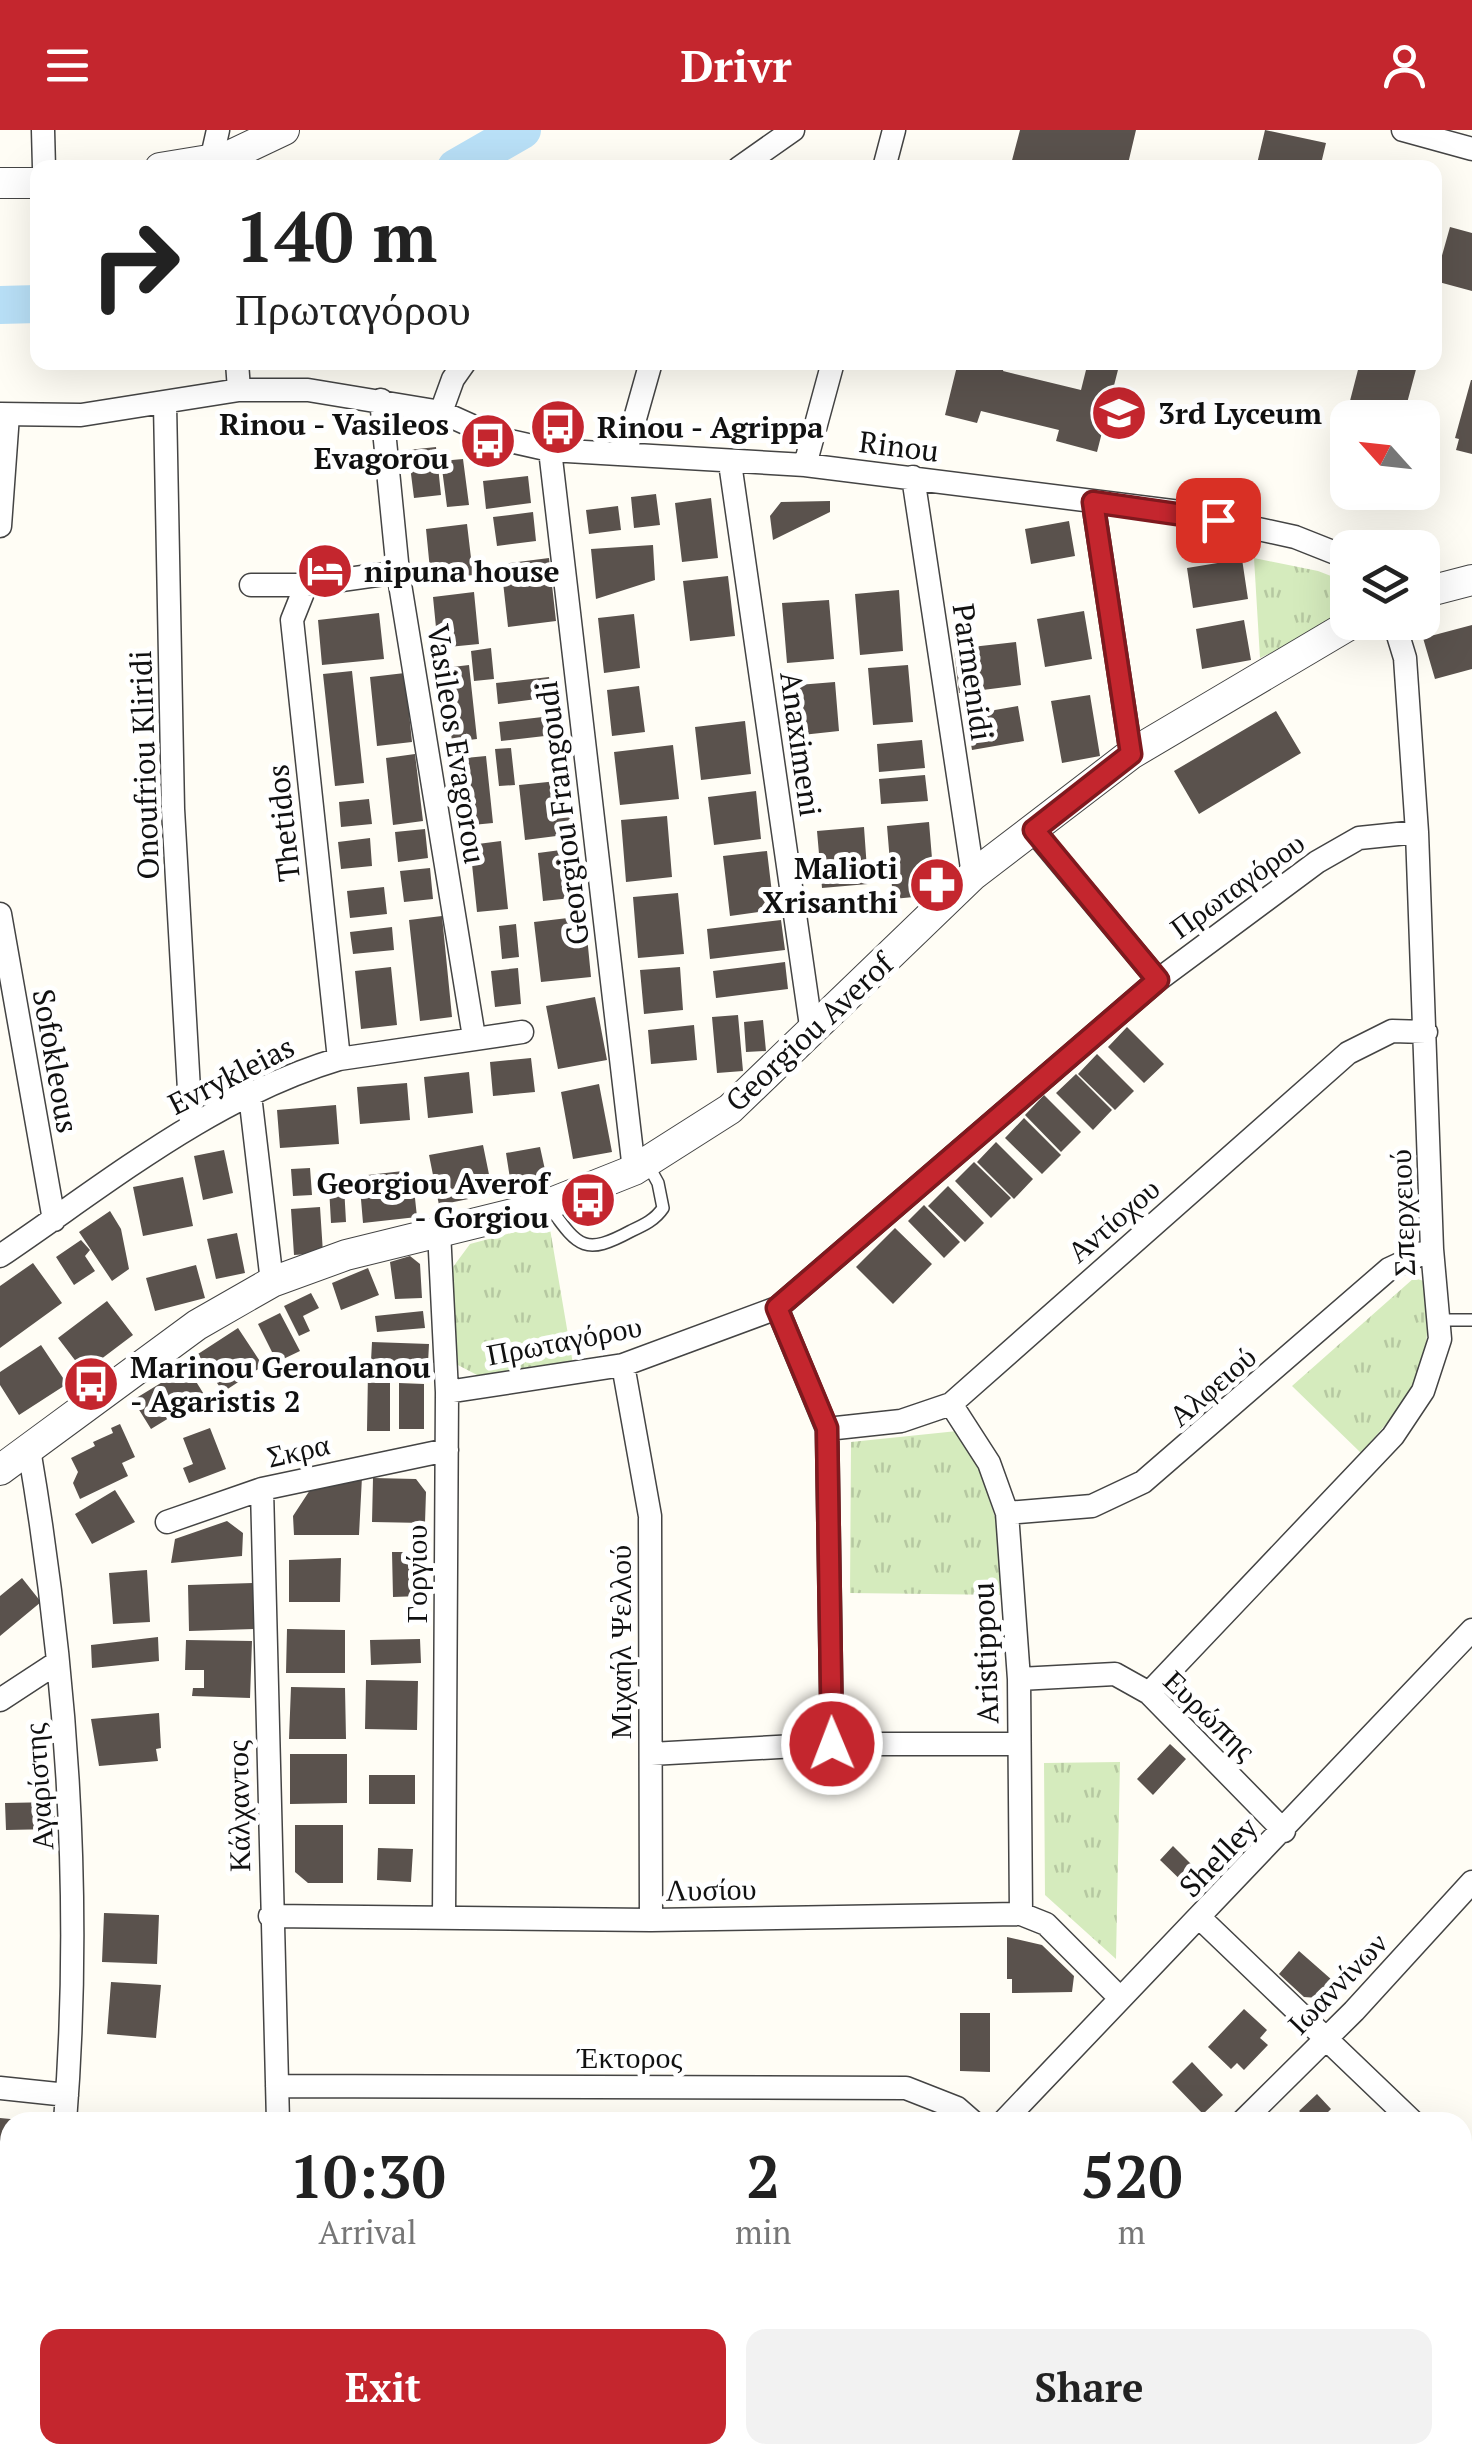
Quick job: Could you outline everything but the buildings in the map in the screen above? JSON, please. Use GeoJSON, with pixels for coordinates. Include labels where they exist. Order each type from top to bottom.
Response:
{"type":"FeatureCollection","features":[{"type":"Feature","properties":{"kind":"street"},"geometry":{"type":"LineString","coordinates":[[43,130],[44,160]]}},
{"type":"Feature","properties":{"kind":"street"},"geometry":{"type":"LineString","coordinates":[[750,160],[793,130]]}},
{"type":"Feature","properties":{"kind":"street"},"geometry":{"type":"LineString","coordinates":[[886,160],[894,130]]}},
{"type":"Feature","properties":{"kind":"street"},"geometry":{"type":"LineString","coordinates":[[1403,130],[1472,149]]}},
{"type":"Feature","properties":{"kind":"street"},"geometry":{"type":"LineString","coordinates":[[195,160],[221,154],[266,134]]}},
{"type":"Feature","properties":{"kind":"street"},"geometry":{"type":"LineString","coordinates":[[0,184],[30,182]]}},
{"type":"Feature","properties":{"kind":"street"},"geometry":{"type":"LineString","coordinates":[[238,370],[239,390]]}},
{"type":"Feature","properties":{"kind":"street"},"geometry":{"type":"LineString","coordinates":[[441,412],[460,370]]}},
{"type":"Feature","properties":{"kind":"street"},"geometry":{"type":"LineString","coordinates":[[626,454],[649,370]]}},
{"type":"Feature","properties":{"kind":"street"},"geometry":{"type":"LineString","coordinates":[[806,465],[830,370]]}},
{"type":"Feature","properties":{"kind":"street","name":"Rinou"},"geometry":{"type":"LineString","coordinates":[[4,415],[81,415],[239,390],[308,390],[441,412],[501,439],[550,450],[806,465],[914,477],[1180,512],[1295,536],[1330,551]]}},
{"type":"Feature","properties":{"kind":"street","name":"Vasileos Evagorou"},"geometry":{"type":"LineString","coordinates":[[381,400],[398,572],[474,1038]]}},
{"type":"Feature","properties":{"kind":"street","name":"Onoufriou Kliridi"},"geometry":{"type":"LineString","coordinates":[[166,404],[172,809],[191,1124]]}},
{"type":"Feature","properties":{"kind":"street"},"geometry":{"type":"LineString","coordinates":[[0,526],[4,415]]}},
{"type":"Feature","properties":{"kind":"street","name":"Georgiou Frangoudi"},"geometry":{"type":"LineString","coordinates":[[550,450],[640,1166]]}},
{"type":"Feature","properties":{"kind":"street","name":"Anaximeni"},"geometry":{"type":"LineString","coordinates":[[730,463],[812,1033]]}},
{"type":"Feature","properties":{"kind":"street","name":"Parmenidi"},"geometry":{"type":"LineString","coordinates":[[914,477],[972,875]]}},
{"type":"Feature","properties":{"kind":"street"},"geometry":{"type":"LineString","coordinates":[[1093,502],[1131,754]]}},
{"type":"Feature","properties":{"kind":"street"},"geometry":{"type":"LineString","coordinates":[[252,585],[306,585],[398,572]]}},
{"type":"Feature","properties":{"kind":"street"},"geometry":{"type":"LineString","coordinates":[[1440,588],[1472,580]]}},
{"type":"Feature","properties":{"kind":"street","name":"Thetidos"},"geometry":{"type":"LineString","coordinates":[[306,585],[292,620],[339,1059]]}},
{"type":"Feature","properties":{"kind":"street","name":"Georgiou Averof"},"geometry":{"type":"LineString","coordinates":[[0,1470],[197,1326],[272,1282],[346,1255],[545,1206],[640,1166],[730,1110],[972,875],[1131,754],[1330,636]]}},
{"type":"Feature","properties":{"kind":"street","name":"Σπερχειού"},"geometry":{"type":"LineString","coordinates":[[1149,1693],[1393,1436],[1423,1392],[1440,1339],[1432,1248],[1417,832],[1405,658],[1400,640]]}},
{"type":"Feature","properties":{"kind":"street"},"geometry":{"type":"LineString","coordinates":[[1034,830],[1158,980]]}},
{"type":"Feature","properties":{"kind":"street","name":"Πρωταγόρου"},"geometry":{"type":"LineString","coordinates":[[447,1392],[623,1365],[777,1308],[1158,980],[1317,862],[1359,838],[1417,832]]}},
{"type":"Feature","properties":{"kind":"street","name":"Sofokleous"},"geometry":{"type":"LineString","coordinates":[[0,914],[54,1220]]}},
{"type":"Feature","properties":{"kind":"street","name":"Αντίοχου"},"geometry":{"type":"LineString","coordinates":[[827,1428],[901,1421],[951,1404],[1348,1053],[1392,1031],[1426,1032]]}},
{"type":"Feature","properties":{"kind":"street","name":"Evrykleias"},"geometry":{"type":"LineString","coordinates":[[0,1256],[191,1124],[250,1095],[339,1059],[522,1032]]}},
{"type":"Feature","properties":{"kind":"street"},"geometry":{"type":"LineString","coordinates":[[250,1095],[272,1282]]}},
{"type":"Feature","properties":{"kind":"street","name":"Γοργίου"},"geometry":{"type":"LineString","coordinates":[[439,1231],[447,1392],[444,1918]]}},
{"type":"Feature","properties":{"kind":"street","name":"Αλφειού"},"geometry":{"type":"LineString","coordinates":[[1007,1513],[1092,1506],[1144,1482],[1389,1269],[1432,1248]]}},
{"type":"Feature","properties":{"kind":"street"},"geometry":{"type":"LineString","coordinates":[[777,1308],[827,1428],[832,1744]]}},
{"type":"Feature","properties":{"kind":"street","name":"Μιχαήλ Ψελλού"},"geometry":{"type":"LineString","coordinates":[[623,1365],[650,1516],[651,1920]]}},
{"type":"Feature","properties":{"kind":"street","name":"Aristippou"},"geometry":{"type":"LineString","coordinates":[[951,1404],[989,1463],[1007,1513],[1019,1679],[1021,1914]]}},
{"type":"Feature","properties":{"kind":"street","name":"Αγαρίστης"},"geometry":{"type":"LineString","coordinates":[[29,1449],[52,1583],[75,1896],[66,2112]]}},
{"type":"Feature","properties":{"kind":"street","name":"Σκρα"},"geometry":{"type":"LineString","coordinates":[[167,1522],[262,1489],[446,1450]]}},
{"type":"Feature","properties":{"kind":"street","name":"Κάλχαντος"},"geometry":{"type":"LineString","coordinates":[[262,1489],[278,2112]]}},
{"type":"Feature","properties":{"kind":"street","name":"Shelley"},"geometry":{"type":"LineString","coordinates":[[1012,2112],[1201,1919],[1472,1630]]}},
{"type":"Feature","properties":{"kind":"street"},"geometry":{"type":"LineString","coordinates":[[0,1700],[58,1662]]}},
{"type":"Feature","properties":{"kind":"street","name":"Ευρώπης"},"geometry":{"type":"LineString","coordinates":[[1019,1679],[1115,1674],[1149,1693],[1284,1831]]}},
{"type":"Feature","properties":{"kind":"street"},"geometry":{"type":"LineString","coordinates":[[651,1754],[832,1744],[1018,1744]]}},
{"type":"Feature","properties":{"kind":"street","name":"Ιωαννίνων"},"geometry":{"type":"LineString","coordinates":[[1252,2112],[1472,1882]]}},
{"type":"Feature","properties":{"kind":"street"},"geometry":{"type":"LineString","coordinates":[[1021,1914],[1046,1924],[1120,1998]]}},
{"type":"Feature","properties":{"kind":"street","name":"Λυσίου"},"geometry":{"type":"LineString","coordinates":[[270,1916],[651,1920],[1021,1914]]}},
{"type":"Feature","properties":{"kind":"street"},"geometry":{"type":"LineString","coordinates":[[1201,1919],[1403,2112]]}},
{"type":"Feature","properties":{"kind":"street","name":"Έκτορος"},"geometry":{"type":"LineString","coordinates":[[278,2086],[906,2088],[962,2112]]}},
{"type":"Feature","properties":{"kind":"street"},"geometry":{"type":"LineString","coordinates":[[0,2088],[67,2095]]}},
{"type":"Feature","properties":{"kind":"lane"},"geometry":{"type":"LineString","coordinates":[[545,1206],[574,1240],[590,1247],[603,1246],[657,1218],[664,1208],[658,1183],[640,1166]]}},
{"type":"Feature","properties":{"kind":"lane"},"geometry":{"type":"LineString","coordinates":[[1438,1320],[1472,1320]]}},
{"type":"Feature","properties":{"kind":"green space"},"geometry":{"type":"Polygon","coordinates":[[[1254,558],[1330,576],[1330,621],[1303,639],[1260,658],[1254,558]]]}},
{"type":"Feature","properties":{"kind":"green space"},"geometry":{"type":"Polygon","coordinates":[[[549,1223],[573,1364],[479,1376],[454,1363],[453,1267],[470,1244],[549,1223]]]}},
{"type":"Feature","properties":{"kind":"green space"},"geometry":{"type":"Polygon","coordinates":[[[1414,1278],[1427,1282],[1427,1338],[1418,1376],[1397,1411],[1361,1453],[1292,1386],[1414,1278]]]}},
{"type":"Feature","properties":{"kind":"green space"},"geometry":{"type":"Polygon","coordinates":[[[967,1430],[1000,1533],[1007,1595],[850,1593],[851,1442],[967,1430]]]}},
{"type":"Feature","properties":{"kind":"green space"},"geometry":{"type":"Polygon","coordinates":[[[1120,1762],[1116,1959],[1045,1895],[1044,1763],[1120,1762]]]}},
{"type":"Feature","properties":{"kind":"waterway"},"geometry":{"type":"LineString","coordinates":[[470,160],[522,130]]}},
{"type":"Feature","properties":{"kind":"waterway"},"geometry":{"type":"LineString","coordinates":[[0,305],[30,304]]}},
{"type":"Feature","properties":{"kind":"place","name":"3rd Lyceum"},"geometry":{"type":"Point","coordinates":[1119,413]}},
{"type":"Feature","properties":{"kind":"place","name":"Rinou - Agrippa"},"geometry":{"type":"Point","coordinates":[558,427]}},
{"type":"Feature","properties":{"kind":"place","name":"Rinou - Vasileos Evagorou"},"geometry":{"type":"Point","coordinates":[488,441]}},
{"type":"Feature","properties":{"kind":"place","name":"nipuna house"},"geometry":{"type":"Point","coordinates":[325,571]}},
{"type":"Feature","properties":{"kind":"place","name":"Malioti Xrisanthi"},"geometry":{"type":"Point","coordinates":[937,885]}},
{"type":"Feature","properties":{"kind":"place","name":"Georgiou Averof - Gorgiou"},"geometry":{"type":"Point","coordinates":[588,1200]}},
{"type":"Feature","properties":{"kind":"place","name":"Marinou Geroulanou - Agaristis 2"},"geometry":{"type":"Point","coordinates":[91,1384]}},
{"type":"Feature","properties":{"kind":"route"},"geometry":{"type":"LineString","coordinates":[[832,1744],[827,1428],[777,1308],[1158,980],[1034,830],[1131,754],[1093,502],[1218,520]]}}]}
